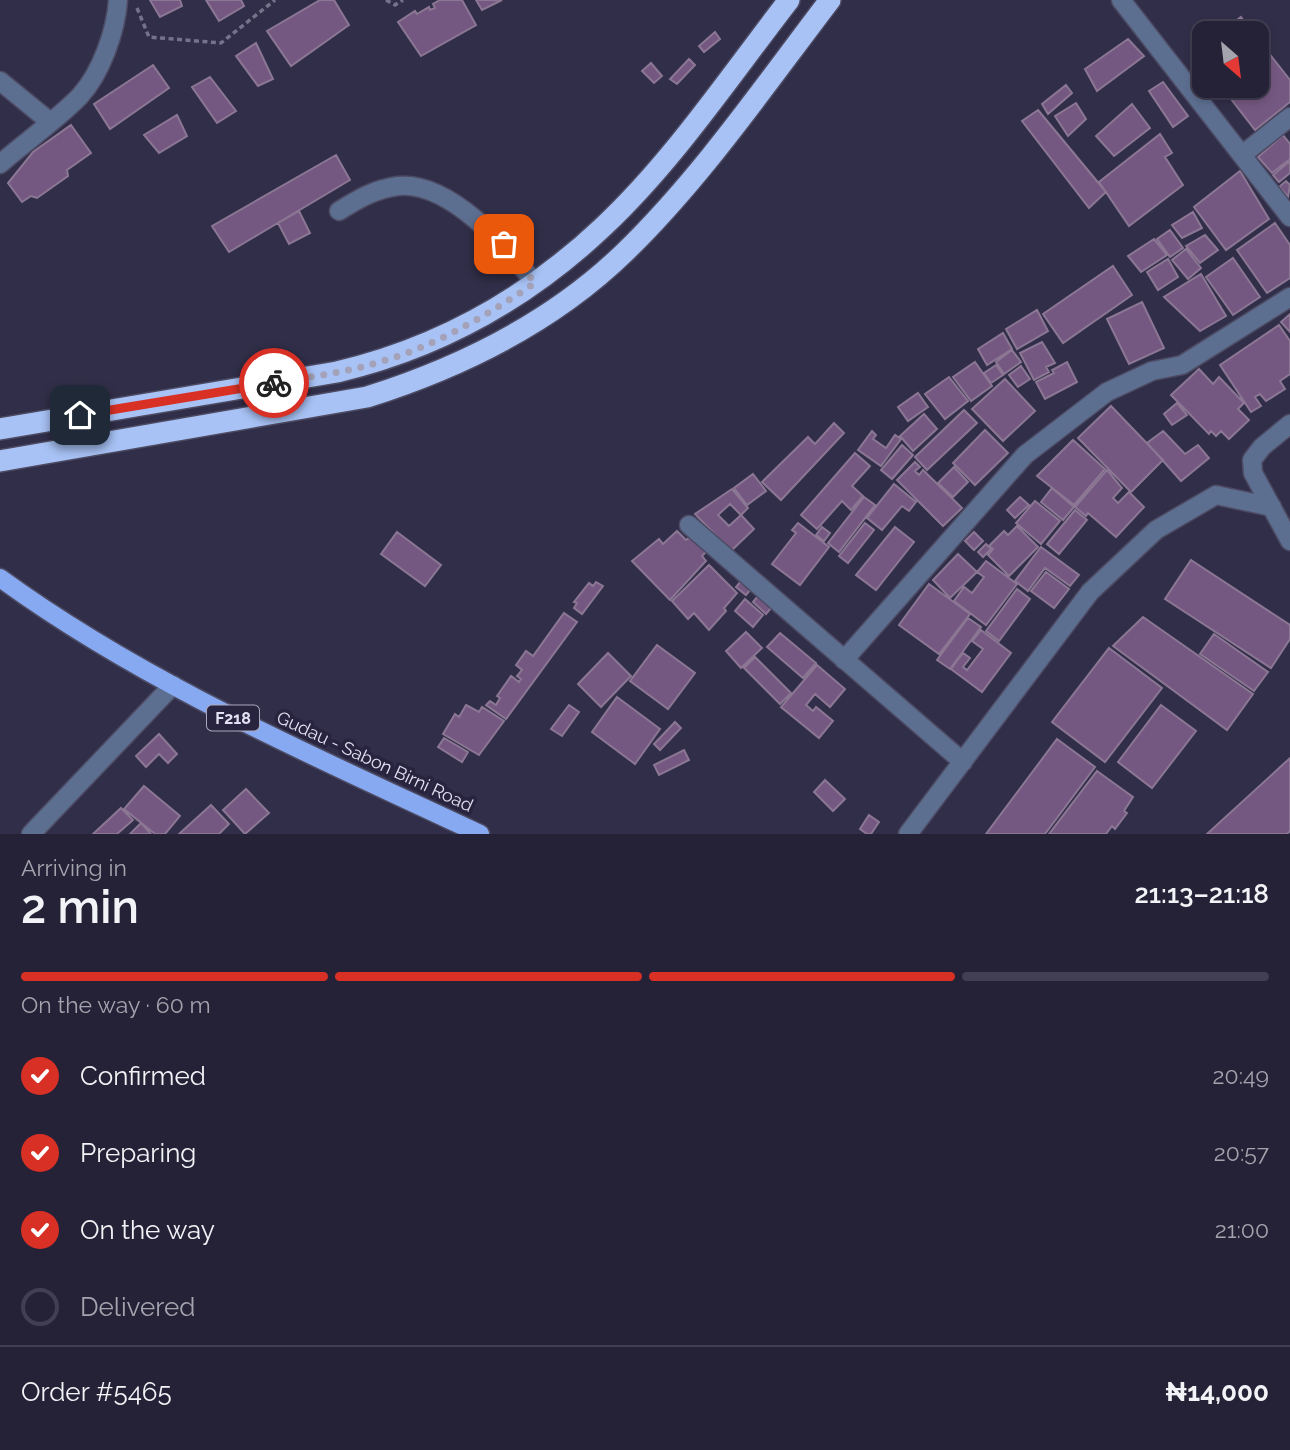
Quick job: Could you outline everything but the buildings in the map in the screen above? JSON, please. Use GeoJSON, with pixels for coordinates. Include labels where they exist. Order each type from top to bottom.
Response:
{"type":"FeatureCollection","features":[{"type":"Feature","properties":{"kind":"highway"},"geometry":{"type":"LineString","coordinates":[[0,429],[337,373],[377,363],[445,337],[535,283],[606,225],[655,172],[789,0]]}},
{"type":"Feature","properties":{"kind":"highway"},"geometry":{"type":"LineString","coordinates":[[0,461],[367,397],[410,384],[491,348],[564,302],[624,253],[709,157],[830,0]]}},
{"type":"Feature","properties":{"kind":"highway"},"geometry":{"type":"LineString","coordinates":[[0,467],[24,457]]}},
{"type":"Feature","properties":{"kind":"main road","name":"Gudau - Sabon Birni Road"},"geometry":{"type":"LineString","coordinates":[[0,578],[51,615],[220,712],[480,834]]}},
{"type":"Feature","properties":{"kind":"street"},"geometry":{"type":"LineString","coordinates":[[0,164],[80,95],[107,52],[118,11],[118,0]]}},
{"type":"Feature","properties":{"kind":"street"},"geometry":{"type":"LineString","coordinates":[[1121,0],[1290,217]]}},
{"type":"Feature","properties":{"kind":"street"},"geometry":{"type":"LineString","coordinates":[[0,81],[49,121]]}},
{"type":"Feature","properties":{"kind":"street"},"geometry":{"type":"LineString","coordinates":[[1242,155],[1290,117]]}},
{"type":"Feature","properties":{"kind":"street"},"geometry":{"type":"LineString","coordinates":[[338,211],[367,194],[400,186],[427,191],[471,214],[504,244],[535,283]]}},
{"type":"Feature","properties":{"kind":"street"},"geometry":{"type":"LineString","coordinates":[[844,660],[1025,455],[1107,392],[1152,372],[1182,365],[1290,297]]}},
{"type":"Feature","properties":{"kind":"street"},"geometry":{"type":"LineString","coordinates":[[1290,424],[1262,447],[1252,460],[1253,473],[1290,541]]}},
{"type":"Feature","properties":{"kind":"street"},"geometry":{"type":"LineString","coordinates":[[908,834],[1090,592],[1156,530],[1216,495],[1272,507]]}},
{"type":"Feature","properties":{"kind":"street"},"geometry":{"type":"LineString","coordinates":[[689,525],[963,762]]}},
{"type":"Feature","properties":{"kind":"street"},"geometry":{"type":"LineString","coordinates":[[31,834],[173,685]]}},
{"type":"Feature","properties":{"kind":"path"},"geometry":{"type":"LineString","coordinates":[[134,0],[149,37],[221,43],[275,0]]}},
{"type":"Feature","properties":{"kind":"path"},"geometry":{"type":"LineString","coordinates":[[386,0],[395,5],[403,0]]}},
{"type":"Feature","properties":{"kind":"way so far"},"geometry":{"type":"LineString","coordinates":[[274,383],[337,373],[377,363],[445,337],[478,319],[535,283],[504,244]]}},
{"type":"Feature","properties":{"kind":"route"},"geometry":{"type":"LineString","coordinates":[[80,415],[274,383]]}}]}
